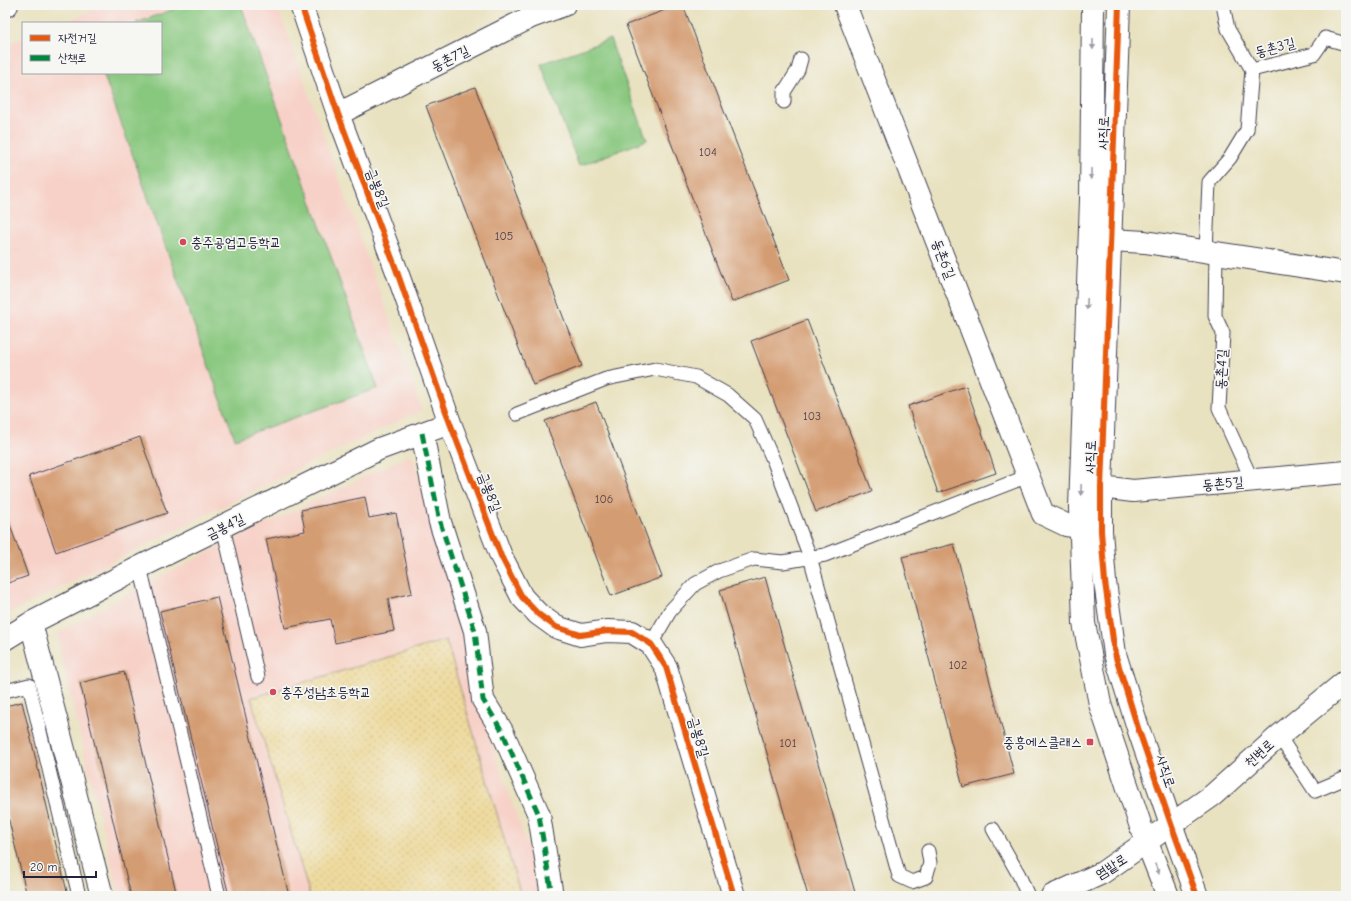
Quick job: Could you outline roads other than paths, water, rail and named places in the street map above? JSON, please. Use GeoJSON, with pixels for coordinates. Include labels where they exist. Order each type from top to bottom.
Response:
{"type":"FeatureCollection","features":[{"type":"Feature","properties":{"kind":"street","name":"금봉8길"},"geometry":{"type":"LineString","coordinates":[[301,5],[338,114],[396,269],[450,423],[501,556],[522,596],[538,614],[556,627],[581,634],[607,630],[632,632],[651,644],[666,667],[734,896]]}},
{"type":"Feature","properties":{"kind":"street","name":"동촌7길"},"geometry":{"type":"LineString","coordinates":[[338,114],[531,17],[564,5]]}},
{"type":"Feature","properties":{"kind":"street","name":"동촌6길"},"geometry":{"type":"LineString","coordinates":[[845,5],[1043,514],[1066,525],[1081,527]]}},
{"type":"Feature","properties":{"kind":"street","name":"사직로"},"geometry":{"type":"LineString","coordinates":[[1093,5],[1091,200],[1080,500],[1084,623],[1100,704],[1146,843],[1168,896]]}},
{"type":"Feature","properties":{"kind":"street","name":"사직로"},"geometry":{"type":"LineString","coordinates":[[1119,5],[1101,487],[1101,531],[1105,582],[1115,654],[1138,728],[1197,896]]}},
{"type":"Feature","properties":{"kind":"street"},"geometry":{"type":"LineString","coordinates":[[1111,240],[1145,242],[1346,273]]}},
{"type":"Feature","properties":{"kind":"street","name":"금봉4길"},"geometry":{"type":"LineString","coordinates":[[5,639],[31,623],[140,567],[379,449],[450,423]]}},
{"type":"Feature","properties":{"kind":"street"},"geometry":{"type":"LineString","coordinates":[[422,433],[440,522],[475,631],[483,700],[502,731],[538,815],[552,896]]}},
{"type":"Feature","properties":{"kind":"street","name":"동촌5길"},"geometry":{"type":"LineString","coordinates":[[1101,487],[1133,491],[1346,472]]}},
{"type":"Feature","properties":{"kind":"street"},"geometry":{"type":"LineString","coordinates":[[31,623],[102,896]]}},
{"type":"Feature","properties":{"kind":"street","name":"천변로"},"geometry":{"type":"LineString","coordinates":[[1146,843],[1213,795],[1279,736],[1346,681]]}},
{"type":"Feature","properties":{"kind":"street","name":"염밭로"},"geometry":{"type":"LineString","coordinates":[[1052,896],[1102,873],[1146,843]]}},
{"type":"Feature","properties":{"kind":"lane","name":"동촌3길"},"geometry":{"type":"LineString","coordinates":[[1223,5],[1228,29],[1252,70],[1314,54],[1325,38],[1346,44]]}},
{"type":"Feature","properties":{"kind":"lane"},"geometry":{"type":"LineString","coordinates":[[784,102],[784,92],[798,70],[801,59]]}},
{"type":"Feature","properties":{"kind":"lane","name":"동촌4길"},"geometry":{"type":"LineString","coordinates":[[1252,70],[1247,130],[1230,158],[1209,182],[1215,316],[1223,333],[1219,408],[1252,480]]}},
{"type":"Feature","properties":{"kind":"lane"},"geometry":{"type":"LineString","coordinates":[[517,414],[606,379],[655,369],[696,378],[728,395],[755,419],[774,462],[810,557],[899,876],[912,882],[926,877],[930,864],[928,852]]}},
{"type":"Feature","properties":{"kind":"lane"},"geometry":{"type":"LineString","coordinates":[[651,644],[670,611],[695,584],[719,571],[754,559],[783,562],[825,555],[1028,476]]}},
{"type":"Feature","properties":{"kind":"lane"},"geometry":{"type":"LineString","coordinates":[[223,527],[258,677]]}},
{"type":"Feature","properties":{"kind":"lane"},"geometry":{"type":"LineString","coordinates":[[140,567],[219,896]]}},
{"type":"Feature","properties":{"kind":"lane"},"geometry":{"type":"LineString","coordinates":[[5,691],[29,685],[79,896]]}},
{"type":"Feature","properties":{"kind":"lane"},"geometry":{"type":"LineString","coordinates":[[1279,736],[1315,791],[1346,778]]}},
{"type":"Feature","properties":{"kind":"lane"},"geometry":{"type":"LineString","coordinates":[[992,829],[1019,875],[1028,896]]}},
{"type":"Feature","properties":{"kind":"place","name":"충주공업고등학교"},"geometry":{"type":"Point","coordinates":[183,242]}},
{"type":"Feature","properties":{"kind":"place","name":"충주성남초등학교"},"geometry":{"type":"Point","coordinates":[273,692]}},
{"type":"Feature","properties":{"kind":"place","name":"중흥에스클래스"},"geometry":{"type":"Point","coordinates":[1090,742]}}]}
